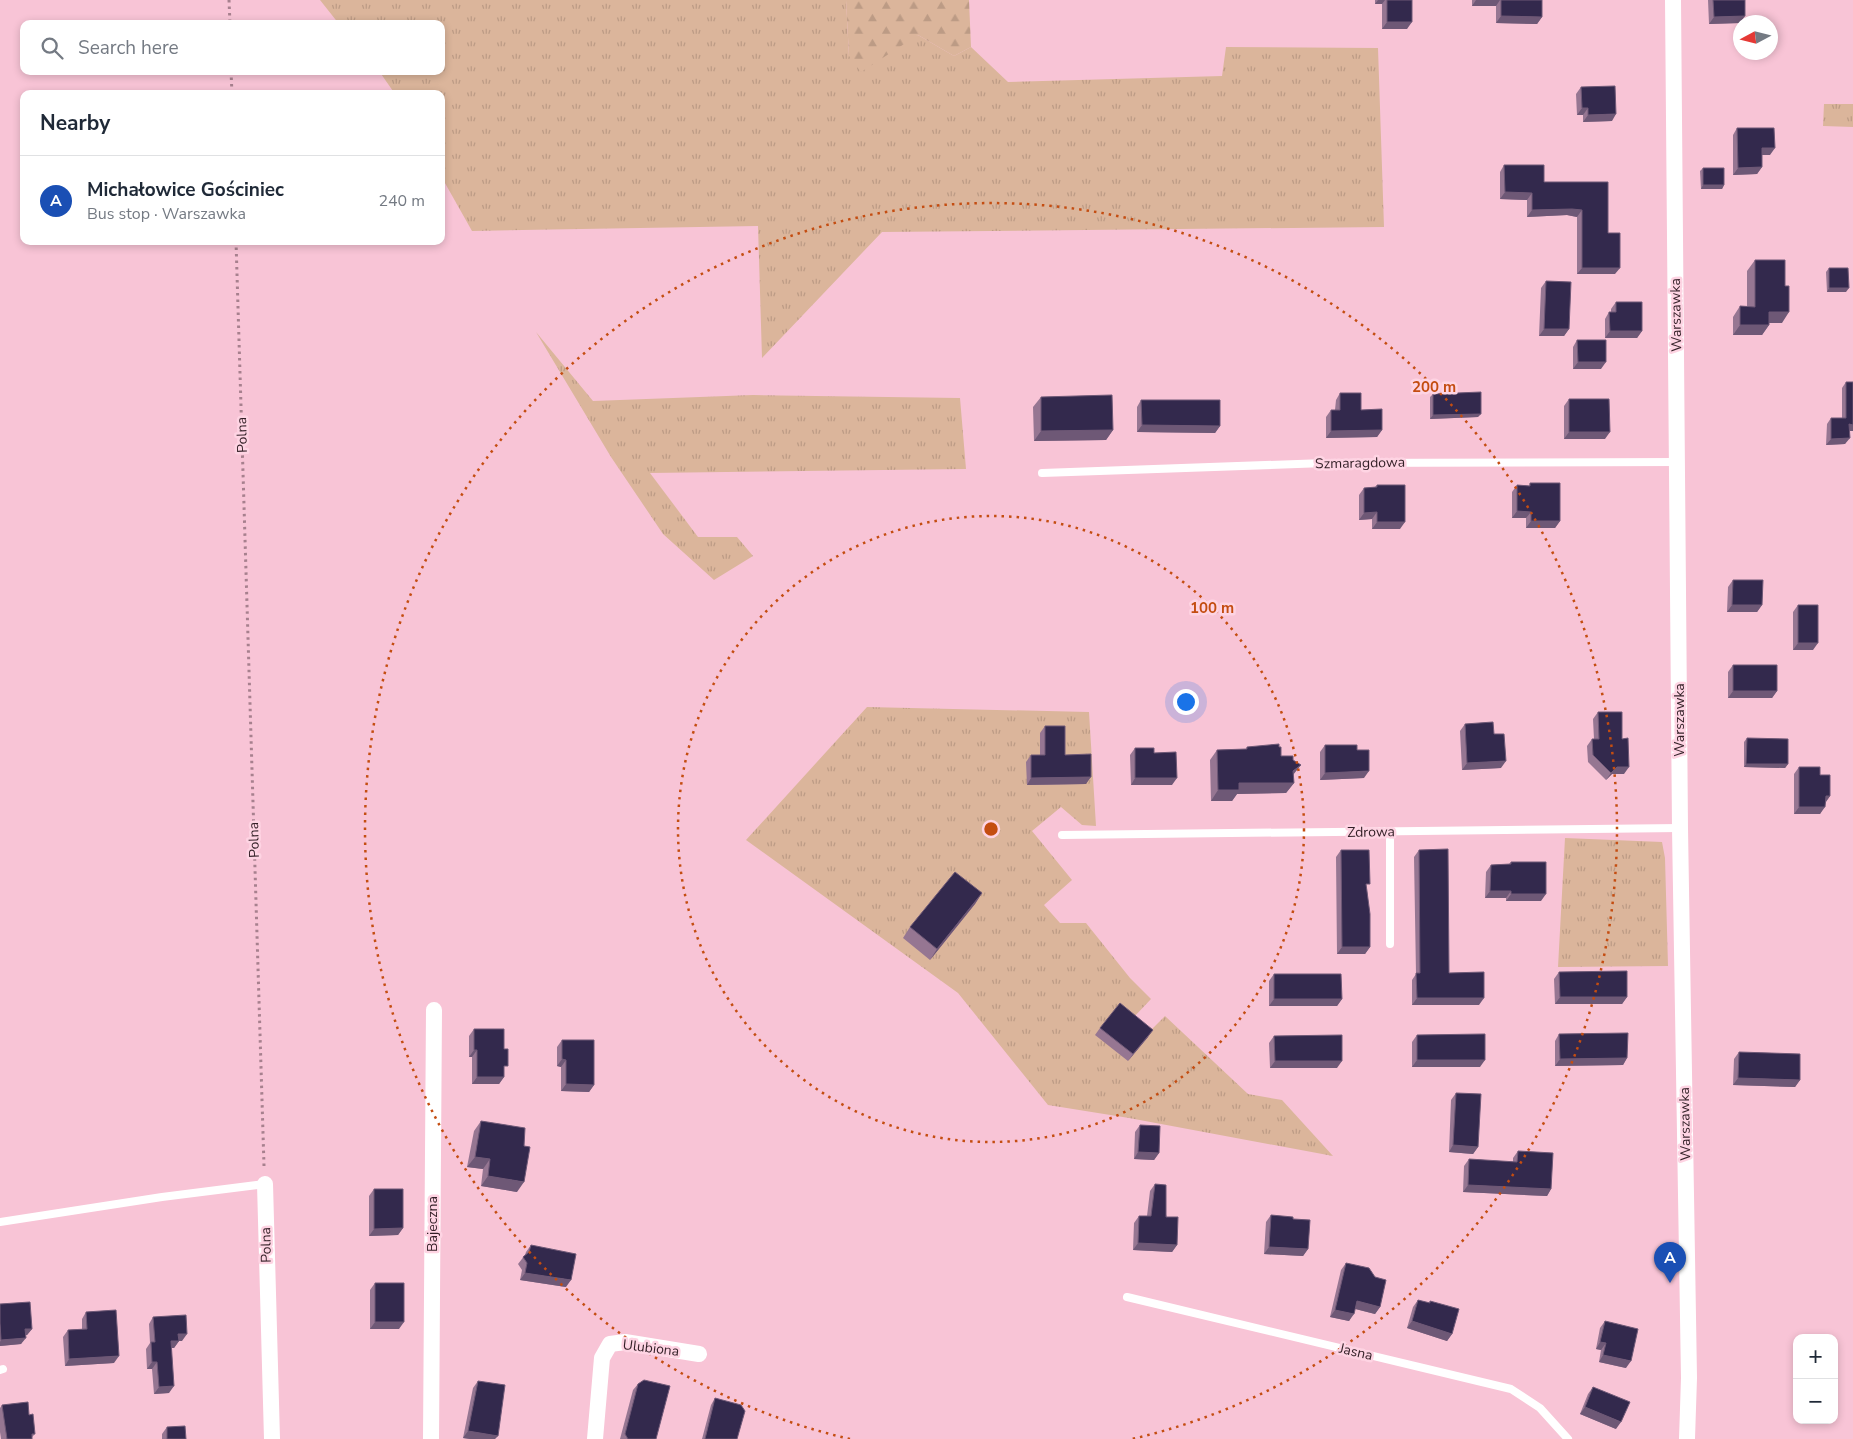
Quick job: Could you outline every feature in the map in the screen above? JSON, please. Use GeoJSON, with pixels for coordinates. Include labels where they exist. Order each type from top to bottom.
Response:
{"type":"FeatureCollection","features":[{"type":"Feature","properties":{"kind":"street","name":"Warszawka"},"geometry":{"type":"LineString","coordinates":[[1673,0],[1680,828],[1688,1297],[1687,1439]]}},
{"type":"Feature","properties":{"kind":"street","name":"Bajeczna"},"geometry":{"type":"LineString","coordinates":[[431,1439],[434,1010]]}},
{"type":"Feature","properties":{"kind":"street","name":"Polna"},"geometry":{"type":"LineString","coordinates":[[265,1184],[272,1439]]}},
{"type":"Feature","properties":{"kind":"street","name":"Ulubiona"},"geometry":{"type":"LineString","coordinates":[[595,1439],[602,1358],[610,1344],[625,1342],[699,1354]]}},
{"type":"Feature","properties":{"kind":"lane","name":"Szmaragdowa"},"geometry":{"type":"LineString","coordinates":[[1042,473],[1325,463],[1678,462]]}},
{"type":"Feature","properties":{"kind":"lane","name":"Zdrowa"},"geometry":{"type":"LineString","coordinates":[[1062,835],[1680,828]]}},
{"type":"Feature","properties":{"kind":"lane"},"geometry":{"type":"LineString","coordinates":[[1390,831],[1390,944]]}},
{"type":"Feature","properties":{"kind":"lane"},"geometry":{"type":"LineString","coordinates":[[0,1222],[162,1197],[265,1184]]}},
{"type":"Feature","properties":{"kind":"lane","name":"Jasna"},"geometry":{"type":"LineString","coordinates":[[1127,1297],[1511,1389],[1540,1408],[1568,1439]]}},
{"type":"Feature","properties":{"kind":"path"},"geometry":{"type":"LineString","coordinates":[[229,0],[230,20]]}},
{"type":"Feature","properties":{"kind":"path"},"geometry":{"type":"LineString","coordinates":[[231,75],[232,90]]}},
{"type":"Feature","properties":{"kind":"path","name":"Polna"},"geometry":{"type":"LineString","coordinates":[[236,245],[265,1184]]}},
{"type":"Feature","properties":{"kind":"green space"},"geometry":{"type":"Polygon","coordinates":[[[320,0],[846,0],[849,56],[918,35],[954,56],[971,47],[1008,82],[1222,76],[1226,47],[1378,48],[1384,227],[882,232],[762,358],[758,226],[472,231],[445,183],[445,90],[392,90],[382,75],[445,75],[445,20],[336,20],[320,0]]]}},
{"type":"Feature","properties":{"kind":"green space"},"geometry":{"type":"Polygon","coordinates":[[[846,0],[969,0],[971,47],[954,56],[918,35],[861,72],[849,56],[846,0]]]}},
{"type":"Feature","properties":{"kind":"green space"},"geometry":{"type":"Polygon","coordinates":[[[1824,104],[1853,104],[1853,127],[1823,126],[1824,104]]]}},
{"type":"Feature","properties":{"kind":"green space"},"geometry":{"type":"Polygon","coordinates":[[[536,332],[593,401],[753,395],[960,398],[966,469],[650,473],[698,537],[737,537],[753,556],[714,580],[663,534],[611,457],[536,332]]]}},
{"type":"Feature","properties":{"kind":"green space"},"geometry":{"type":"Polygon","coordinates":[[[867,707],[1089,712],[1096,826],[1082,825],[1061,807],[1032,831],[1072,880],[1044,905],[1060,923],[1086,923],[1130,978],[1151,999],[1134,1017],[1150,1031],[1165,1016],[1248,1094],[1282,1100],[1333,1156],[1048,1105],[958,993],[746,840],[867,707]]]}},
{"type":"Feature","properties":{"kind":"green space"},"geometry":{"type":"Polygon","coordinates":[[[1565,838],[1662,842],[1665,858],[1668,966],[1558,967],[1565,838]]]}},
{"type":"Feature","properties":{"kind":"building"},"geometry":{"type":"Polygon","coordinates":[[[1387,0],[1412,0],[1412,22],[1387,22],[1387,0]]]}},
{"type":"Feature","properties":{"kind":"building"},"geometry":{"type":"Polygon","coordinates":[[[1501,0],[1542,0],[1542,17],[1501,16],[1501,0]]]}},
{"type":"Feature","properties":{"kind":"building"},"geometry":{"type":"Polygon","coordinates":[[[1713,0],[1745,0],[1745,15],[1714,17],[1713,0]]]}},
{"type":"Feature","properties":{"kind":"building"},"geometry":{"type":"Polygon","coordinates":[[[1615,86],[1616,114],[1588,115],[1588,108],[1582,108],[1581,87],[1615,86]]]}},
{"type":"Feature","properties":{"kind":"building"},"geometry":{"type":"Polygon","coordinates":[[[1737,128],[1774,128],[1775,148],[1762,148],[1762,167],[1738,168],[1737,128]]]}},
{"type":"Feature","properties":{"kind":"building"},"geometry":{"type":"Polygon","coordinates":[[[1504,165],[1544,165],[1544,182],[1608,182],[1608,233],[1620,233],[1620,268],[1582,268],[1582,210],[1532,210],[1532,193],[1505,192],[1504,165]]]}},
{"type":"Feature","properties":{"kind":"building"},"geometry":{"type":"Polygon","coordinates":[[[1703,168],[1724,168],[1724,185],[1703,185],[1703,168]]]}},
{"type":"Feature","properties":{"kind":"building"},"geometry":{"type":"Polygon","coordinates":[[[1755,260],[1785,260],[1785,286],[1789,286],[1789,312],[1769,312],[1769,325],[1740,325],[1740,306],[1755,307],[1755,260]]]}},
{"type":"Feature","properties":{"kind":"building"},"geometry":{"type":"Polygon","coordinates":[[[1829,268],[1848,268],[1849,288],[1829,288],[1829,268]]]}},
{"type":"Feature","properties":{"kind":"building"},"geometry":{"type":"Polygon","coordinates":[[[1546,281],[1571,282],[1569,329],[1544,329],[1546,281]]]}},
{"type":"Feature","properties":{"kind":"building"},"geometry":{"type":"Polygon","coordinates":[[[1616,302],[1642,302],[1642,331],[1610,331],[1609,312],[1616,312],[1616,302]]]}},
{"type":"Feature","properties":{"kind":"building"},"geometry":{"type":"Polygon","coordinates":[[[1577,340],[1606,340],[1606,362],[1578,362],[1577,340]]]}},
{"type":"Feature","properties":{"kind":"building"},"geometry":{"type":"Polygon","coordinates":[[[1846,382],[1853,382],[1853,425],[1849,424],[1850,438],[1831,439],[1831,418],[1846,418],[1846,382]]]}},
{"type":"Feature","properties":{"kind":"building"},"geometry":{"type":"Polygon","coordinates":[[[1481,392],[1481,414],[1433,415],[1433,394],[1481,392]]]}},
{"type":"Feature","properties":{"kind":"building"},"geometry":{"type":"Polygon","coordinates":[[[1340,393],[1361,393],[1361,410],[1382,409],[1382,430],[1331,431],[1331,410],[1340,410],[1340,393]]]}},
{"type":"Feature","properties":{"kind":"building"},"geometry":{"type":"Polygon","coordinates":[[[1112,395],[1113,430],[1041,431],[1041,397],[1112,395]]]}},
{"type":"Feature","properties":{"kind":"building"},"geometry":{"type":"Polygon","coordinates":[[[1569,399],[1609,399],[1610,432],[1569,432],[1569,399]]]}},
{"type":"Feature","properties":{"kind":"building"},"geometry":{"type":"Polygon","coordinates":[[[1141,400],[1220,400],[1220,426],[1142,425],[1141,400]]]}},
{"type":"Feature","properties":{"kind":"building"},"geometry":{"type":"Polygon","coordinates":[[[1530,483],[1560,483],[1560,521],[1531,521],[1531,512],[1517,511],[1517,485],[1530,486],[1530,483]]]}},
{"type":"Feature","properties":{"kind":"building"},"geometry":{"type":"Polygon","coordinates":[[[1377,485],[1405,485],[1405,522],[1377,522],[1377,512],[1364,513],[1364,488],[1377,487],[1377,485]]]}},
{"type":"Feature","properties":{"kind":"building"},"geometry":{"type":"Polygon","coordinates":[[[1733,580],[1763,580],[1762,605],[1732,605],[1733,580]]]}},
{"type":"Feature","properties":{"kind":"building"},"geometry":{"type":"Polygon","coordinates":[[[1798,605],[1818,605],[1818,643],[1798,643],[1798,605]]]}},
{"type":"Feature","properties":{"kind":"building"},"geometry":{"type":"Polygon","coordinates":[[[1733,665],[1777,665],[1777,691],[1733,691],[1733,665]]]}},
{"type":"Feature","properties":{"kind":"building"},"geometry":{"type":"Polygon","coordinates":[[[1598,712],[1622,712],[1622,739],[1628,738],[1629,767],[1617,767],[1611,773],[1593,755],[1592,739],[1599,739],[1598,712]]]}},
{"type":"Feature","properties":{"kind":"building"},"geometry":{"type":"Polygon","coordinates":[[[1493,722],[1494,734],[1504,734],[1506,761],[1467,763],[1465,724],[1493,722]]]}},
{"type":"Feature","properties":{"kind":"building"},"geometry":{"type":"Polygon","coordinates":[[[1045,726],[1065,726],[1065,755],[1091,754],[1091,777],[1031,778],[1031,755],[1045,755],[1045,726]]]}},
{"type":"Feature","properties":{"kind":"building"},"geometry":{"type":"Polygon","coordinates":[[[1747,738],[1788,739],[1788,764],[1746,764],[1747,738]]]}},
{"type":"Feature","properties":{"kind":"building"},"geometry":{"type":"Polygon","coordinates":[[[1279,744],[1281,756],[1293,756],[1293,760],[1301,765],[1293,771],[1294,783],[1239,783],[1239,790],[1218,790],[1217,750],[1247,749],[1247,747],[1279,744]]]}},
{"type":"Feature","properties":{"kind":"building"},"geometry":{"type":"Polygon","coordinates":[[[1325,745],[1357,745],[1357,750],[1369,750],[1369,771],[1325,773],[1325,745]]]}},
{"type":"Feature","properties":{"kind":"building"},"geometry":{"type":"Polygon","coordinates":[[[1135,748],[1154,748],[1154,753],[1176,752],[1177,778],[1135,778],[1135,748]]]}},
{"type":"Feature","properties":{"kind":"building"},"geometry":{"type":"Polygon","coordinates":[[[1799,767],[1820,767],[1820,775],[1830,775],[1830,796],[1826,796],[1825,807],[1799,807],[1799,767]]]}},
{"type":"Feature","properties":{"kind":"building"},"geometry":{"type":"Polygon","coordinates":[[[1448,849],[1449,973],[1484,972],[1484,998],[1417,998],[1416,973],[1420,973],[1419,850],[1448,849]]]}},
{"type":"Feature","properties":{"kind":"building"},"geometry":{"type":"Polygon","coordinates":[[[1341,850],[1369,850],[1370,884],[1366,884],[1370,914],[1370,947],[1342,947],[1341,850]]]}},
{"type":"Feature","properties":{"kind":"building"},"geometry":{"type":"Polygon","coordinates":[[[1511,862],[1546,862],[1546,894],[1511,894],[1511,891],[1490,891],[1491,865],[1511,864],[1511,862]]]}},
{"type":"Feature","properties":{"kind":"building"},"geometry":{"type":"Polygon","coordinates":[[[955,872],[982,893],[937,949],[910,927],[955,872]]]}},
{"type":"Feature","properties":{"kind":"building"},"geometry":{"type":"Polygon","coordinates":[[[1627,971],[1627,997],[1560,997],[1559,972],[1627,971]]]}},
{"type":"Feature","properties":{"kind":"building"},"geometry":{"type":"Polygon","coordinates":[[[1274,974],[1341,974],[1342,999],[1274,999],[1274,974]]]}},
{"type":"Feature","properties":{"kind":"building"},"geometry":{"type":"Polygon","coordinates":[[[1120,1003],[1153,1030],[1133,1054],[1100,1028],[1120,1003]]]}},
{"type":"Feature","properties":{"kind":"building"},"geometry":{"type":"Polygon","coordinates":[[[474,1029],[504,1029],[504,1049],[508,1049],[508,1066],[504,1066],[504,1077],[477,1077],[477,1050],[474,1050],[474,1029]]]}},
{"type":"Feature","properties":{"kind":"building"},"geometry":{"type":"Polygon","coordinates":[[[1628,1033],[1627,1058],[1560,1059],[1559,1034],[1628,1033]]]}},
{"type":"Feature","properties":{"kind":"building"},"geometry":{"type":"Polygon","coordinates":[[[1485,1034],[1485,1060],[1417,1060],[1417,1035],[1485,1034]]]}},
{"type":"Feature","properties":{"kind":"building"},"geometry":{"type":"Polygon","coordinates":[[[1342,1035],[1342,1061],[1275,1061],[1274,1036],[1342,1035]]]}},
{"type":"Feature","properties":{"kind":"building"},"geometry":{"type":"Polygon","coordinates":[[[562,1040],[594,1040],[594,1085],[566,1084],[566,1060],[562,1059],[562,1040]]]}},
{"type":"Feature","properties":{"kind":"building"},"geometry":{"type":"Polygon","coordinates":[[[1739,1052],[1800,1054],[1800,1080],[1738,1078],[1739,1052]]]}},
{"type":"Feature","properties":{"kind":"building"},"geometry":{"type":"Polygon","coordinates":[[[1456,1093],[1481,1094],[1478,1147],[1453,1145],[1456,1093]]]}},
{"type":"Feature","properties":{"kind":"building"},"geometry":{"type":"Polygon","coordinates":[[[481,1121],[525,1128],[524,1146],[530,1147],[524,1182],[488,1176],[490,1159],[475,1157],[481,1121]]]}},
{"type":"Feature","properties":{"kind":"building"},"geometry":{"type":"Polygon","coordinates":[[[1140,1125],[1160,1126],[1159,1153],[1138,1152],[1140,1125]]]}},
{"type":"Feature","properties":{"kind":"building"},"geometry":{"type":"Polygon","coordinates":[[[1518,1151],[1553,1153],[1551,1189],[1468,1185],[1469,1159],[1517,1162],[1518,1151]]]}},
{"type":"Feature","properties":{"kind":"building"},"geometry":{"type":"Polygon","coordinates":[[[1155,1184],[1166,1185],[1166,1217],[1178,1217],[1177,1245],[1138,1243],[1139,1216],[1151,1216],[1155,1184]]]}},
{"type":"Feature","properties":{"kind":"building"},"geometry":{"type":"Polygon","coordinates":[[[374,1189],[403,1189],[403,1228],[374,1229],[374,1189]]]}},
{"type":"Feature","properties":{"kind":"building"},"geometry":{"type":"Polygon","coordinates":[[[1271,1215],[1310,1220],[1308,1249],[1269,1247],[1271,1215]]]}},
{"type":"Feature","properties":{"kind":"building"},"geometry":{"type":"Polygon","coordinates":[[[531,1245],[576,1254],[571,1280],[525,1273],[527,1263],[523,1257],[529,1252],[531,1245]]]}},
{"type":"Feature","properties":{"kind":"building"},"geometry":{"type":"Polygon","coordinates":[[[1346,1263],[1369,1268],[1375,1277],[1386,1280],[1380,1307],[1357,1301],[1354,1314],[1335,1310],[1346,1263]]]}},
{"type":"Feature","properties":{"kind":"building"},"geometry":{"type":"Polygon","coordinates":[[[375,1283],[404,1283],[404,1322],[375,1322],[375,1283]]]}},
{"type":"Feature","properties":{"kind":"building"},"geometry":{"type":"Polygon","coordinates":[[[1418,1300],[1430,1303],[1430,1301],[1459,1309],[1452,1334],[1412,1321],[1418,1300]]]}},
{"type":"Feature","properties":{"kind":"building"},"geometry":{"type":"Polygon","coordinates":[[[30,1302],[32,1329],[25,1329],[26,1338],[1,1340],[0,1304],[30,1302]]]}},
{"type":"Feature","properties":{"kind":"building"},"geometry":{"type":"Polygon","coordinates":[[[116,1310],[119,1356],[69,1359],[68,1330],[87,1329],[86,1312],[116,1310]]]}},
{"type":"Feature","properties":{"kind":"building"},"geometry":{"type":"Polygon","coordinates":[[[186,1315],[187,1334],[178,1334],[179,1341],[171,1341],[174,1386],[159,1387],[157,1362],[152,1362],[151,1342],[155,1342],[153,1317],[186,1315]]]}},
{"type":"Feature","properties":{"kind":"building"},"geometry":{"type":"Polygon","coordinates":[[[1605,1321],[1638,1329],[1631,1361],[1603,1355],[1606,1343],[1600,1342],[1605,1321]]]}},
{"type":"Feature","properties":{"kind":"building"},"geometry":{"type":"Polygon","coordinates":[[[644,1380],[670,1386],[656,1439],[628,1439],[625,1434],[638,1384],[644,1380]]]}},
{"type":"Feature","properties":{"kind":"building"},"geometry":{"type":"Polygon","coordinates":[[[478,1381],[505,1385],[498,1436],[468,1431],[478,1381]]]}},
{"type":"Feature","properties":{"kind":"building"},"geometry":{"type":"Polygon","coordinates":[[[1593,1387],[1630,1402],[1621,1422],[1585,1407],[1593,1387]]]}},
{"type":"Feature","properties":{"kind":"building"},"geometry":{"type":"Polygon","coordinates":[[[715,1398],[741,1405],[745,1411],[737,1439],[705,1439],[715,1398]]]}},
{"type":"Feature","properties":{"kind":"building"},"geometry":{"type":"Polygon","coordinates":[[[28,1402],[29,1415],[33,1414],[35,1434],[32,1434],[32,1439],[7,1439],[2,1405],[28,1402]]]}},
{"type":"Feature","properties":{"kind":"building"},"geometry":{"type":"Polygon","coordinates":[[[185,1426],[186,1439],[167,1439],[167,1427],[185,1426]]]}},
{"type":"Feature","properties":{"kind":"place","name":"Michałowice Gościniec"},"geometry":{"type":"Point","coordinates":[1670,1283]}}]}
